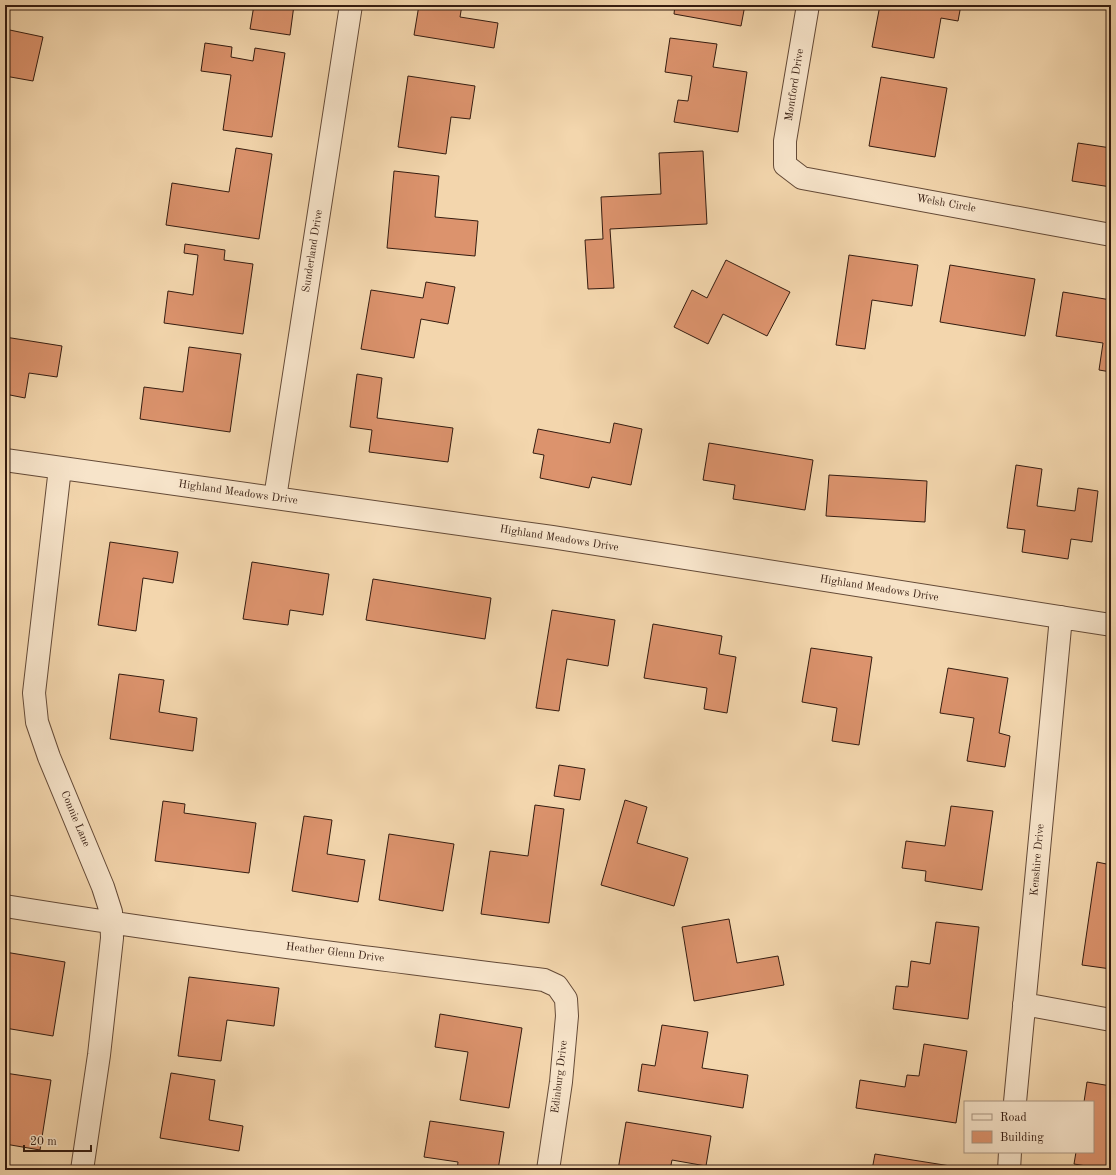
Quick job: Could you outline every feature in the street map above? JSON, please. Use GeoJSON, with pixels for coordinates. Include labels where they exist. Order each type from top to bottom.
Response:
{"type":"FeatureCollection","features":[{"type":"Feature","properties":{"kind":"street","name":"Sunderland Drive"},"geometry":{"type":"LineString","coordinates":[[274,498],[350,5]]}},
{"type":"Feature","properties":{"kind":"street","name":"Montford Drive"},"geometry":{"type":"LineString","coordinates":[[785,165],[785,141],[808,5]]}},
{"type":"Feature","properties":{"kind":"street","name":"Welsh Circle"},"geometry":{"type":"LineString","coordinates":[[785,165],[802,178],[1111,235]]}},
{"type":"Feature","properties":{"kind":"street","name":"Highland Meadows Drive"},"geometry":{"type":"LineString","coordinates":[[5,460],[544,536],[1111,625]]}},
{"type":"Feature","properties":{"kind":"street","name":"Connie Lane"},"geometry":{"type":"LineString","coordinates":[[60,468],[34,693],[35,708],[37,722],[49,757],[103,887],[111,912],[112,923],[112,938],[100,1055],[82,1170]]}},
{"type":"Feature","properties":{"kind":"street","name":"Kenshire Drive"},"geometry":{"type":"LineString","coordinates":[[1015,1101],[1061,617]]}},
{"type":"Feature","properties":{"kind":"street","name":"Heather Glenn Drive"},"geometry":{"type":"LineString","coordinates":[[5,906],[112,923],[279,946],[544,980],[557,986]]}},
{"type":"Feature","properties":{"kind":"street","name":"Edinburg Drive"},"geometry":{"type":"LineString","coordinates":[[548,1170],[561,1082],[567,1016],[566,999],[557,986]]}},
{"type":"Feature","properties":{"kind":"street"},"geometry":{"type":"LineString","coordinates":[[1024,1004],[1111,1020]]}},
{"type":"Feature","properties":{"kind":"street"},"geometry":{"type":"LineString","coordinates":[[1008,1170],[1010,1153]]}},
{"type":"Feature","properties":{"kind":"building"},"geometry":{"type":"Polygon","coordinates":[[[254,5],[294,5],[290,35],[250,29],[254,5]]]}},
{"type":"Feature","properties":{"kind":"building"},"geometry":{"type":"Polygon","coordinates":[[[419,5],[462,5],[460,17],[498,23],[494,48],[414,35],[419,5]]]}},
{"type":"Feature","properties":{"kind":"building"},"geometry":{"type":"Polygon","coordinates":[[[675,5],[745,5],[741,26],[674,14],[675,5]]]}},
{"type":"Feature","properties":{"kind":"building"},"geometry":{"type":"Polygon","coordinates":[[[880,5],[961,5],[958,21],[941,18],[934,58],[872,47],[880,5]]]}},
{"type":"Feature","properties":{"kind":"building"},"geometry":{"type":"Polygon","coordinates":[[[5,29],[43,37],[33,81],[5,76],[5,29]]]}},
{"type":"Feature","properties":{"kind":"building"},"geometry":{"type":"Polygon","coordinates":[[[670,38],[717,44],[713,67],[747,72],[738,132],[674,122],[678,100],[688,101],[692,76],[665,72],[670,38]]]}},
{"type":"Feature","properties":{"kind":"building"},"geometry":{"type":"Polygon","coordinates":[[[205,43],[232,47],[231,57],[253,61],[255,48],[285,53],[272,137],[223,130],[231,75],[201,71],[205,43]]]}},
{"type":"Feature","properties":{"kind":"building"},"geometry":{"type":"Polygon","coordinates":[[[408,76],[475,86],[470,119],[451,117],[446,154],[398,147],[408,76]]]}},
{"type":"Feature","properties":{"kind":"building"},"geometry":{"type":"Polygon","coordinates":[[[881,77],[947,88],[935,157],[869,146],[881,77]]]}},
{"type":"Feature","properties":{"kind":"building"},"geometry":{"type":"Polygon","coordinates":[[[1078,143],[1111,148],[1111,187],[1072,181],[1078,143]]]}},
{"type":"Feature","properties":{"kind":"building"},"geometry":{"type":"Polygon","coordinates":[[[236,148],[272,154],[259,239],[166,225],[172,183],[229,192],[236,148]]]}},
{"type":"Feature","properties":{"kind":"building"},"geometry":{"type":"Polygon","coordinates":[[[703,151],[707,224],[610,229],[614,288],[588,289],[585,240],[603,239],[601,197],[661,194],[659,153],[703,151]]]}},
{"type":"Feature","properties":{"kind":"building"},"geometry":{"type":"Polygon","coordinates":[[[394,171],[439,176],[435,217],[478,221],[475,256],[387,248],[394,171]]]}},
{"type":"Feature","properties":{"kind":"building"},"geometry":{"type":"Polygon","coordinates":[[[185,244],[225,250],[224,260],[253,264],[243,334],[164,323],[168,291],[193,295],[198,255],[184,253],[185,244]]]}},
{"type":"Feature","properties":{"kind":"building"},"geometry":{"type":"Polygon","coordinates":[[[849,255],[918,265],[912,306],[872,300],[865,349],[836,345],[849,255]]]}},
{"type":"Feature","properties":{"kind":"building"},"geometry":{"type":"Polygon","coordinates":[[[726,260],[790,292],[767,336],[723,314],[708,344],[674,327],[692,290],[707,298],[726,260]]]}},
{"type":"Feature","properties":{"kind":"building"},"geometry":{"type":"Polygon","coordinates":[[[950,265],[1035,279],[1025,336],[940,322],[950,265]]]}},
{"type":"Feature","properties":{"kind":"building"},"geometry":{"type":"Polygon","coordinates":[[[426,282],[455,287],[448,324],[421,319],[414,358],[361,349],[371,290],[423,298],[426,282]]]}},
{"type":"Feature","properties":{"kind":"building"},"geometry":{"type":"Polygon","coordinates":[[[1063,292],[1111,300],[1111,372],[1099,370],[1103,343],[1056,336],[1063,292]]]}},
{"type":"Feature","properties":{"kind":"building"},"geometry":{"type":"Polygon","coordinates":[[[5,337],[62,346],[57,377],[29,373],[25,398],[5,394],[5,337]]]}},
{"type":"Feature","properties":{"kind":"building"},"geometry":{"type":"Polygon","coordinates":[[[189,347],[241,354],[230,432],[140,419],[144,387],[183,392],[189,347]]]}},
{"type":"Feature","properties":{"kind":"building"},"geometry":{"type":"Polygon","coordinates":[[[357,374],[382,378],[377,418],[453,428],[448,462],[369,452],[372,430],[350,427],[357,374]]]}},
{"type":"Feature","properties":{"kind":"building"},"geometry":{"type":"Polygon","coordinates":[[[614,423],[642,429],[631,485],[592,477],[589,488],[540,478],[544,455],[533,453],[538,429],[610,443],[614,423]]]}},
{"type":"Feature","properties":{"kind":"building"},"geometry":{"type":"Polygon","coordinates":[[[709,443],[813,460],[805,510],[733,499],[735,485],[703,480],[709,443]]]}},
{"type":"Feature","properties":{"kind":"building"},"geometry":{"type":"Polygon","coordinates":[[[1016,465],[1042,469],[1037,506],[1075,511],[1078,488],[1098,491],[1092,542],[1071,539],[1068,559],[1022,552],[1025,530],[1007,528],[1016,465]]]}},
{"type":"Feature","properties":{"kind":"building"},"geometry":{"type":"Polygon","coordinates":[[[829,475],[927,481],[925,522],[826,516],[829,475]]]}},
{"type":"Feature","properties":{"kind":"building"},"geometry":{"type":"Polygon","coordinates":[[[110,542],[178,552],[173,583],[143,578],[136,631],[98,625],[110,542]]]}},
{"type":"Feature","properties":{"kind":"building"},"geometry":{"type":"Polygon","coordinates":[[[252,562],[329,574],[323,615],[290,610],[288,625],[243,619],[252,562]]]}},
{"type":"Feature","properties":{"kind":"building"},"geometry":{"type":"Polygon","coordinates":[[[373,579],[491,598],[485,639],[366,620],[373,579]]]}},
{"type":"Feature","properties":{"kind":"building"},"geometry":{"type":"Polygon","coordinates":[[[552,610],[615,620],[608,666],[567,659],[559,711],[536,708],[552,610]]]}},
{"type":"Feature","properties":{"kind":"building"},"geometry":{"type":"Polygon","coordinates":[[[653,624],[722,636],[719,654],[736,657],[727,713],[704,709],[707,688],[644,678],[653,624]]]}},
{"type":"Feature","properties":{"kind":"building"},"geometry":{"type":"Polygon","coordinates":[[[811,648],[872,657],[859,745],[832,741],[837,708],[802,702],[811,648]]]}},
{"type":"Feature","properties":{"kind":"building"},"geometry":{"type":"Polygon","coordinates":[[[948,668],[1008,678],[999,733],[1010,736],[1005,767],[967,761],[974,718],[940,713],[948,668]]]}},
{"type":"Feature","properties":{"kind":"building"},"geometry":{"type":"Polygon","coordinates":[[[119,674],[164,680],[159,712],[197,718],[193,751],[110,739],[119,674]]]}},
{"type":"Feature","properties":{"kind":"building"},"geometry":{"type":"Polygon","coordinates":[[[559,765],[585,769],[580,800],[554,796],[559,765]]]}},
{"type":"Feature","properties":{"kind":"building"},"geometry":{"type":"Polygon","coordinates":[[[625,800],[647,807],[637,843],[688,858],[674,906],[601,885],[625,800]]]}},
{"type":"Feature","properties":{"kind":"building"},"geometry":{"type":"Polygon","coordinates":[[[163,801],[185,804],[184,813],[256,823],[249,873],[155,861],[163,801]]]}},
{"type":"Feature","properties":{"kind":"building"},"geometry":{"type":"Polygon","coordinates":[[[535,805],[564,809],[549,923],[481,914],[490,851],[528,856],[535,805]]]}},
{"type":"Feature","properties":{"kind":"building"},"geometry":{"type":"Polygon","coordinates":[[[951,806],[993,811],[982,890],[925,881],[926,871],[902,868],[906,841],[945,846],[951,806]]]}},
{"type":"Feature","properties":{"kind":"building"},"geometry":{"type":"Polygon","coordinates":[[[304,816],[332,820],[327,854],[365,860],[358,902],[292,891],[304,816]]]}},
{"type":"Feature","properties":{"kind":"building"},"geometry":{"type":"Polygon","coordinates":[[[389,834],[454,844],[443,911],[379,900],[389,834]]]}},
{"type":"Feature","properties":{"kind":"building"},"geometry":{"type":"Polygon","coordinates":[[[1097,862],[1111,865],[1111,969],[1082,965],[1097,862]]]}},
{"type":"Feature","properties":{"kind":"building"},"geometry":{"type":"Polygon","coordinates":[[[729,919],[737,963],[778,956],[784,985],[694,1001],[682,927],[729,919]]]}},
{"type":"Feature","properties":{"kind":"building"},"geometry":{"type":"Polygon","coordinates":[[[936,922],[979,927],[968,1019],[893,1009],[896,986],[908,987],[911,961],[930,964],[936,922]]]}},
{"type":"Feature","properties":{"kind":"building"},"geometry":{"type":"Polygon","coordinates":[[[5,952],[65,962],[53,1036],[5,1028],[5,952]]]}},
{"type":"Feature","properties":{"kind":"building"},"geometry":{"type":"Polygon","coordinates":[[[189,977],[279,988],[274,1026],[227,1020],[221,1061],[178,1056],[189,977]]]}},
{"type":"Feature","properties":{"kind":"building"},"geometry":{"type":"Polygon","coordinates":[[[440,1014],[522,1028],[509,1108],[460,1100],[468,1052],[435,1047],[440,1014]]]}},
{"type":"Feature","properties":{"kind":"building"},"geometry":{"type":"Polygon","coordinates":[[[662,1025],[708,1032],[702,1068],[748,1075],[743,1108],[638,1091],[642,1064],[655,1066],[662,1025]]]}},
{"type":"Feature","properties":{"kind":"building"},"geometry":{"type":"Polygon","coordinates":[[[924,1044],[967,1051],[956,1123],[856,1108],[860,1080],[905,1087],[907,1075],[919,1076],[924,1044]]]}},
{"type":"Feature","properties":{"kind":"building"},"geometry":{"type":"Polygon","coordinates":[[[5,1073],[51,1080],[40,1150],[5,1144],[5,1073]]]}},
{"type":"Feature","properties":{"kind":"building"},"geometry":{"type":"Polygon","coordinates":[[[171,1073],[215,1080],[209,1120],[243,1126],[239,1151],[160,1138],[171,1073]]]}},
{"type":"Feature","properties":{"kind":"building"},"geometry":{"type":"Polygon","coordinates":[[[1087,1082],[1111,1086],[1111,1170],[1074,1164],[1076,1153],[1094,1153],[1094,1101],[1084,1101],[1087,1082]]]}},
{"type":"Feature","properties":{"kind":"building"},"geometry":{"type":"Polygon","coordinates":[[[430,1121],[504,1132],[498,1170],[457,1170],[458,1162],[424,1157],[430,1121]]]}},
{"type":"Feature","properties":{"kind":"building"},"geometry":{"type":"Polygon","coordinates":[[[626,1122],[711,1136],[706,1166],[672,1160],[670,1170],[618,1170],[626,1122]]]}},
{"type":"Feature","properties":{"kind":"building"},"geometry":{"type":"Polygon","coordinates":[[[875,1154],[963,1168],[962,1170],[872,1170],[875,1154]]]}}]}
